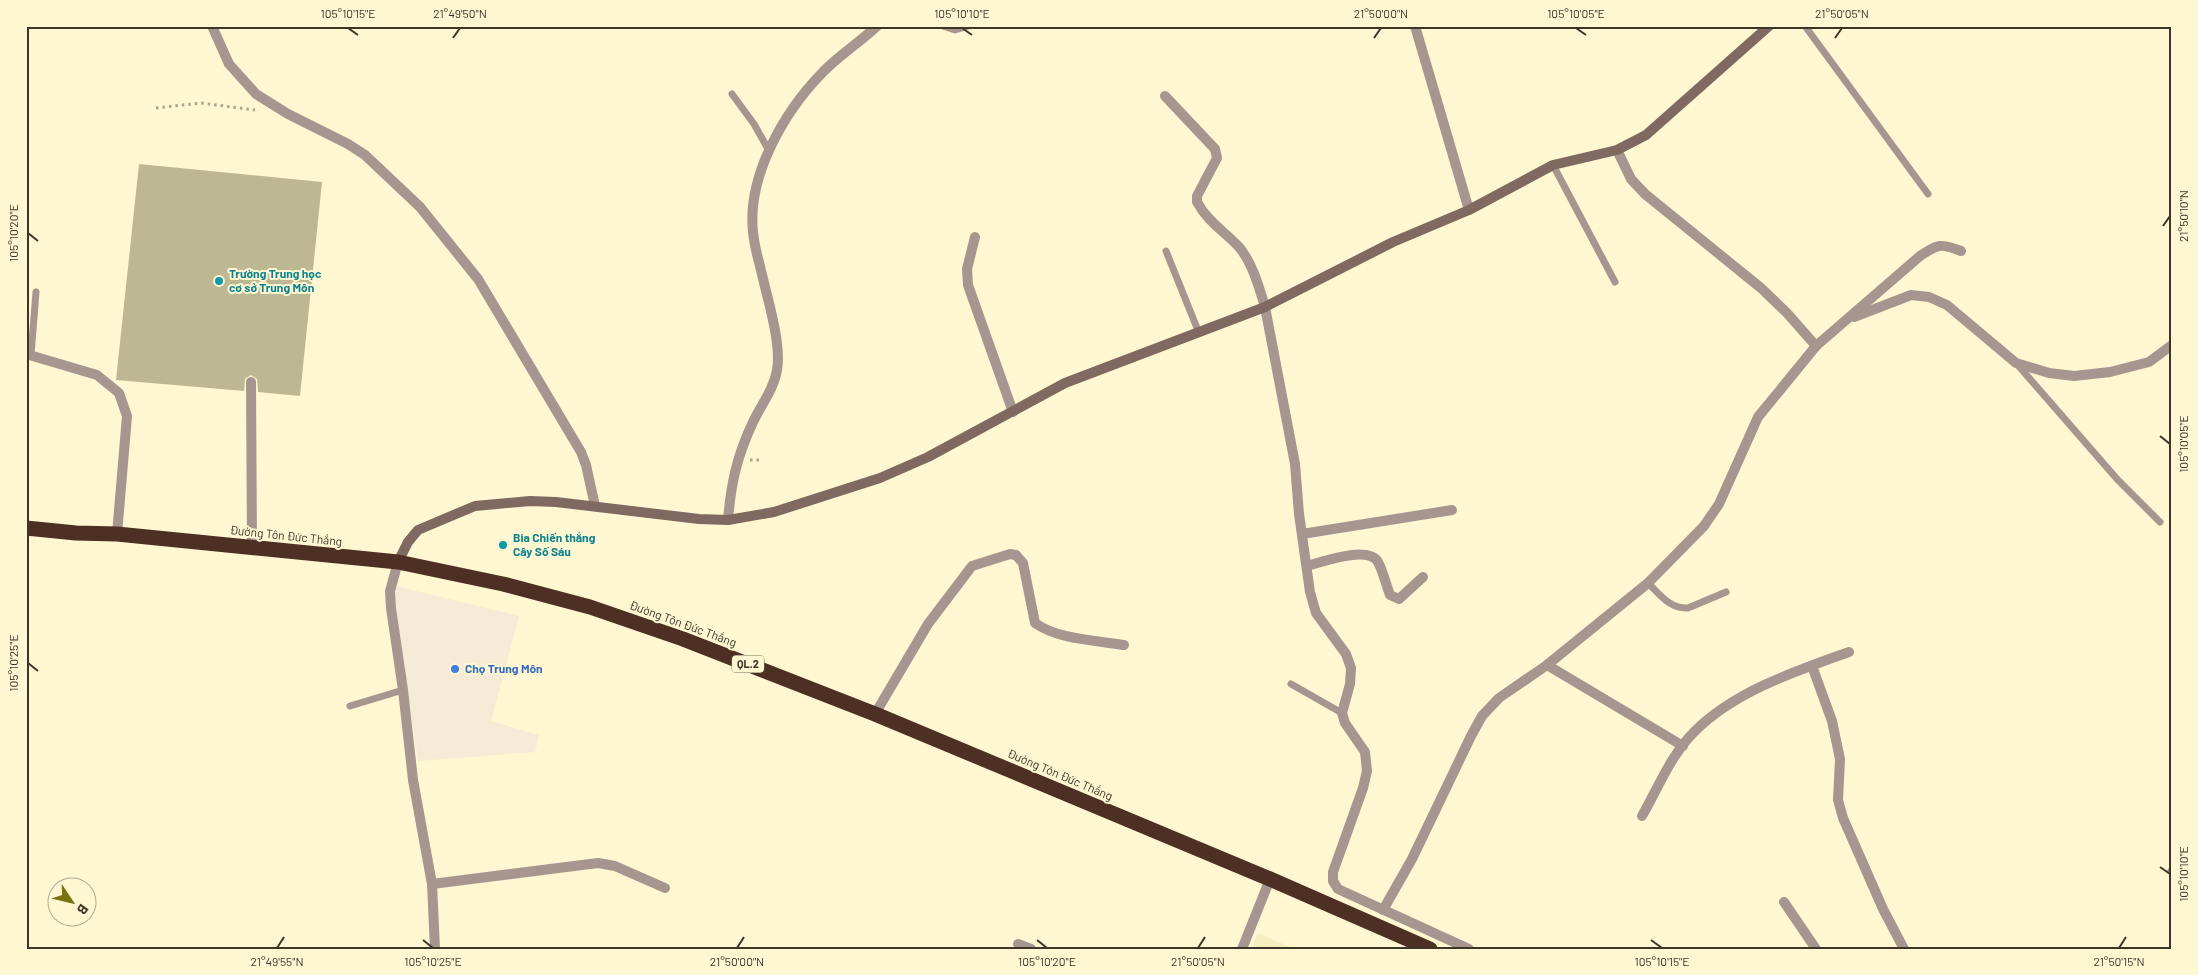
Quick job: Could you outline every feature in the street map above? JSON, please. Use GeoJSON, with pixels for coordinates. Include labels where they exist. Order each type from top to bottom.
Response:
{"type":"FeatureCollection","features":[{"type":"Feature","properties":{"kind":"highway","name":"Đường Tôn Đức Thắng"},"geometry":{"type":"LineString","coordinates":[[26,528],[76,533],[117,534],[398,562],[502,584],[590,607],[683,639],[876,714],[1270,879],[1430,949]]}},
{"type":"Feature","properties":{"kind":"street"},"geometry":{"type":"LineString","coordinates":[[212,26],[230,64],[256,94],[288,114],[365,154],[420,207],[478,279],[581,452],[586,464],[595,506]]}},
{"type":"Feature","properties":{"kind":"street"},"geometry":{"type":"LineString","coordinates":[[728,520],[731,488],[737,460],[777,370],[778,349],[752,232],[755,200],[762,163],[768,149],[806,90],[823,71],[876,26]]}},
{"type":"Feature","properties":{"kind":"street"},"geometry":{"type":"LineString","coordinates":[[1415,26],[1469,210]]}},
{"type":"Feature","properties":{"kind":"street"},"geometry":{"type":"LineString","coordinates":[[435,949],[432,884],[413,780],[390,591],[398,562],[408,542],[418,530],[475,506],[530,502],[556,502],[699,519],[728,520],[774,512],[880,478],[928,457],[1065,383],[1265,307],[1393,242],[1469,210],[1553,165],[1617,150],[1646,135],[1769,26]]}},
{"type":"Feature","properties":{"kind":"street"},"geometry":{"type":"LineString","coordinates":[[1165,96],[1215,149],[1217,158],[1197,196],[1197,202],[1217,228],[1238,246],[1247,258],[1265,307],[1295,464],[1310,592],[1316,613],[1346,654],[1351,668],[1350,684],[1342,713],[1345,723],[1365,752],[1367,771],[1363,788],[1333,872],[1332,881],[1338,889],[1469,949]]}},
{"type":"Feature","properties":{"kind":"street"},"geometry":{"type":"LineString","coordinates":[[1617,150],[1631,179],[1645,194],[1761,288],[1787,313],[1816,346]]}},
{"type":"Feature","properties":{"kind":"street"},"geometry":{"type":"LineString","coordinates":[[974,236],[967,268],[968,285],[1013,412]]}},
{"type":"Feature","properties":{"kind":"street"},"geometry":{"type":"LineString","coordinates":[[1383,910],[1412,859],[1482,716],[1498,698],[1546,665],[1648,583],[1709,518],[1723,495],[1758,417],[1816,346],[1920,256],[1936,245],[1946,245],[1961,251]]}},
{"type":"Feature","properties":{"kind":"street"},"geometry":{"type":"LineString","coordinates":[[1848,320],[1911,295],[1929,297],[1947,305],[2016,363],[2049,373],[2074,376],[2110,372],[2149,362],[2172,345]]}},
{"type":"Feature","properties":{"kind":"street"},"geometry":{"type":"LineString","coordinates":[[29,355],[97,375],[119,393],[127,416],[117,534]]}},
{"type":"Feature","properties":{"kind":"street"},"geometry":{"type":"LineString","coordinates":[[251,382],[252,548]]}},
{"type":"Feature","properties":{"kind":"street"},"geometry":{"type":"LineString","coordinates":[[1302,534],[1452,510]]}},
{"type":"Feature","properties":{"kind":"street"},"geometry":{"type":"LineString","coordinates":[[876,714],[928,624],[972,566],[1010,554],[1016,555],[1023,563],[1035,623],[1042,628],[1065,636],[1124,645]]}},
{"type":"Feature","properties":{"kind":"street"},"geometry":{"type":"LineString","coordinates":[[1307,566],[1354,555],[1368,554],[1373,556],[1378,562],[1390,595],[1399,599],[1423,577]]}},
{"type":"Feature","properties":{"kind":"street"},"geometry":{"type":"LineString","coordinates":[[1642,816],[1683,746],[1694,732],[1725,707],[1760,688],[1849,652]]}},
{"type":"Feature","properties":{"kind":"street"},"geometry":{"type":"LineString","coordinates":[[1546,665],[1683,746]]}},
{"type":"Feature","properties":{"kind":"street"},"geometry":{"type":"LineString","coordinates":[[1812,666],[1832,721],[1840,759],[1838,800],[1843,818],[1882,909],[1904,949]]}},
{"type":"Feature","properties":{"kind":"street"},"geometry":{"type":"LineString","coordinates":[[432,884],[598,863],[615,866],[665,888]]}},
{"type":"Feature","properties":{"kind":"street"},"geometry":{"type":"LineString","coordinates":[[1242,949],[1270,879]]}},
{"type":"Feature","properties":{"kind":"street"},"geometry":{"type":"LineString","coordinates":[[1784,902],[1816,949]]}},
{"type":"Feature","properties":{"kind":"street"},"geometry":{"type":"LineString","coordinates":[[1018,944],[1031,949]]}},
{"type":"Feature","properties":{"kind":"lane"},"geometry":{"type":"LineString","coordinates":[[942,26],[955,30],[968,26]]}},
{"type":"Feature","properties":{"kind":"lane"},"geometry":{"type":"LineString","coordinates":[[1805,26],[1928,194]]}},
{"type":"Feature","properties":{"kind":"lane"},"geometry":{"type":"LineString","coordinates":[[732,94],[754,124],[768,149]]}},
{"type":"Feature","properties":{"kind":"lane"},"geometry":{"type":"LineString","coordinates":[[1553,165],[1615,282]]}},
{"type":"Feature","properties":{"kind":"lane"},"geometry":{"type":"LineString","coordinates":[[1166,251],[1199,333]]}},
{"type":"Feature","properties":{"kind":"lane"},"geometry":{"type":"LineString","coordinates":[[29,355],[36,292]]}},
{"type":"Feature","properties":{"kind":"lane"},"geometry":{"type":"LineString","coordinates":[[2016,363],[2117,478],[2160,522]]}},
{"type":"Feature","properties":{"kind":"lane"},"geometry":{"type":"LineString","coordinates":[[1648,583],[1668,603],[1681,608],[1688,608],[1726,592]]}},
{"type":"Feature","properties":{"kind":"lane"},"geometry":{"type":"LineString","coordinates":[[1291,684],[1342,713]]}},
{"type":"Feature","properties":{"kind":"lane"},"geometry":{"type":"LineString","coordinates":[[350,706],[403,690]]}},
{"type":"Feature","properties":{"kind":"path"},"geometry":{"type":"LineString","coordinates":[[156,108],[201,103],[259,110]]}},
{"type":"Feature","properties":{"kind":"shaded area","name":"Chọ Trung Môn"},"geometry":{"type":"Polygon","coordinates":[[[396,586],[519,616],[491,721],[539,735],[535,752],[418,761],[395,601],[396,586]]]}},
{"type":"Feature","properties":{"kind":"shaded area"},"geometry":{"type":"Polygon","coordinates":[[[1258,933],[1295,949],[1251,949],[1258,933]]]}},
{"type":"Feature","properties":{"kind":"building","name":"Trường Trung học cơ sở Trung Môn"},"geometry":{"type":"Polygon","coordinates":[[[139,164],[322,182],[300,396],[258,392],[257,379],[251,375],[245,379],[244,391],[116,380],[139,164]]]}},
{"type":"Feature","properties":{"kind":"place","name":"Trường Trung học cơ sở Trung Môn"},"geometry":{"type":"Point","coordinates":[219,281]}},
{"type":"Feature","properties":{"kind":"place","name":"Bia Chiến thắng Cây Số Sáu"},"geometry":{"type":"Point","coordinates":[503,545]}},
{"type":"Feature","properties":{"kind":"place","name":"Chọ Trung Môn"},"geometry":{"type":"Point","coordinates":[455,669]}}]}
